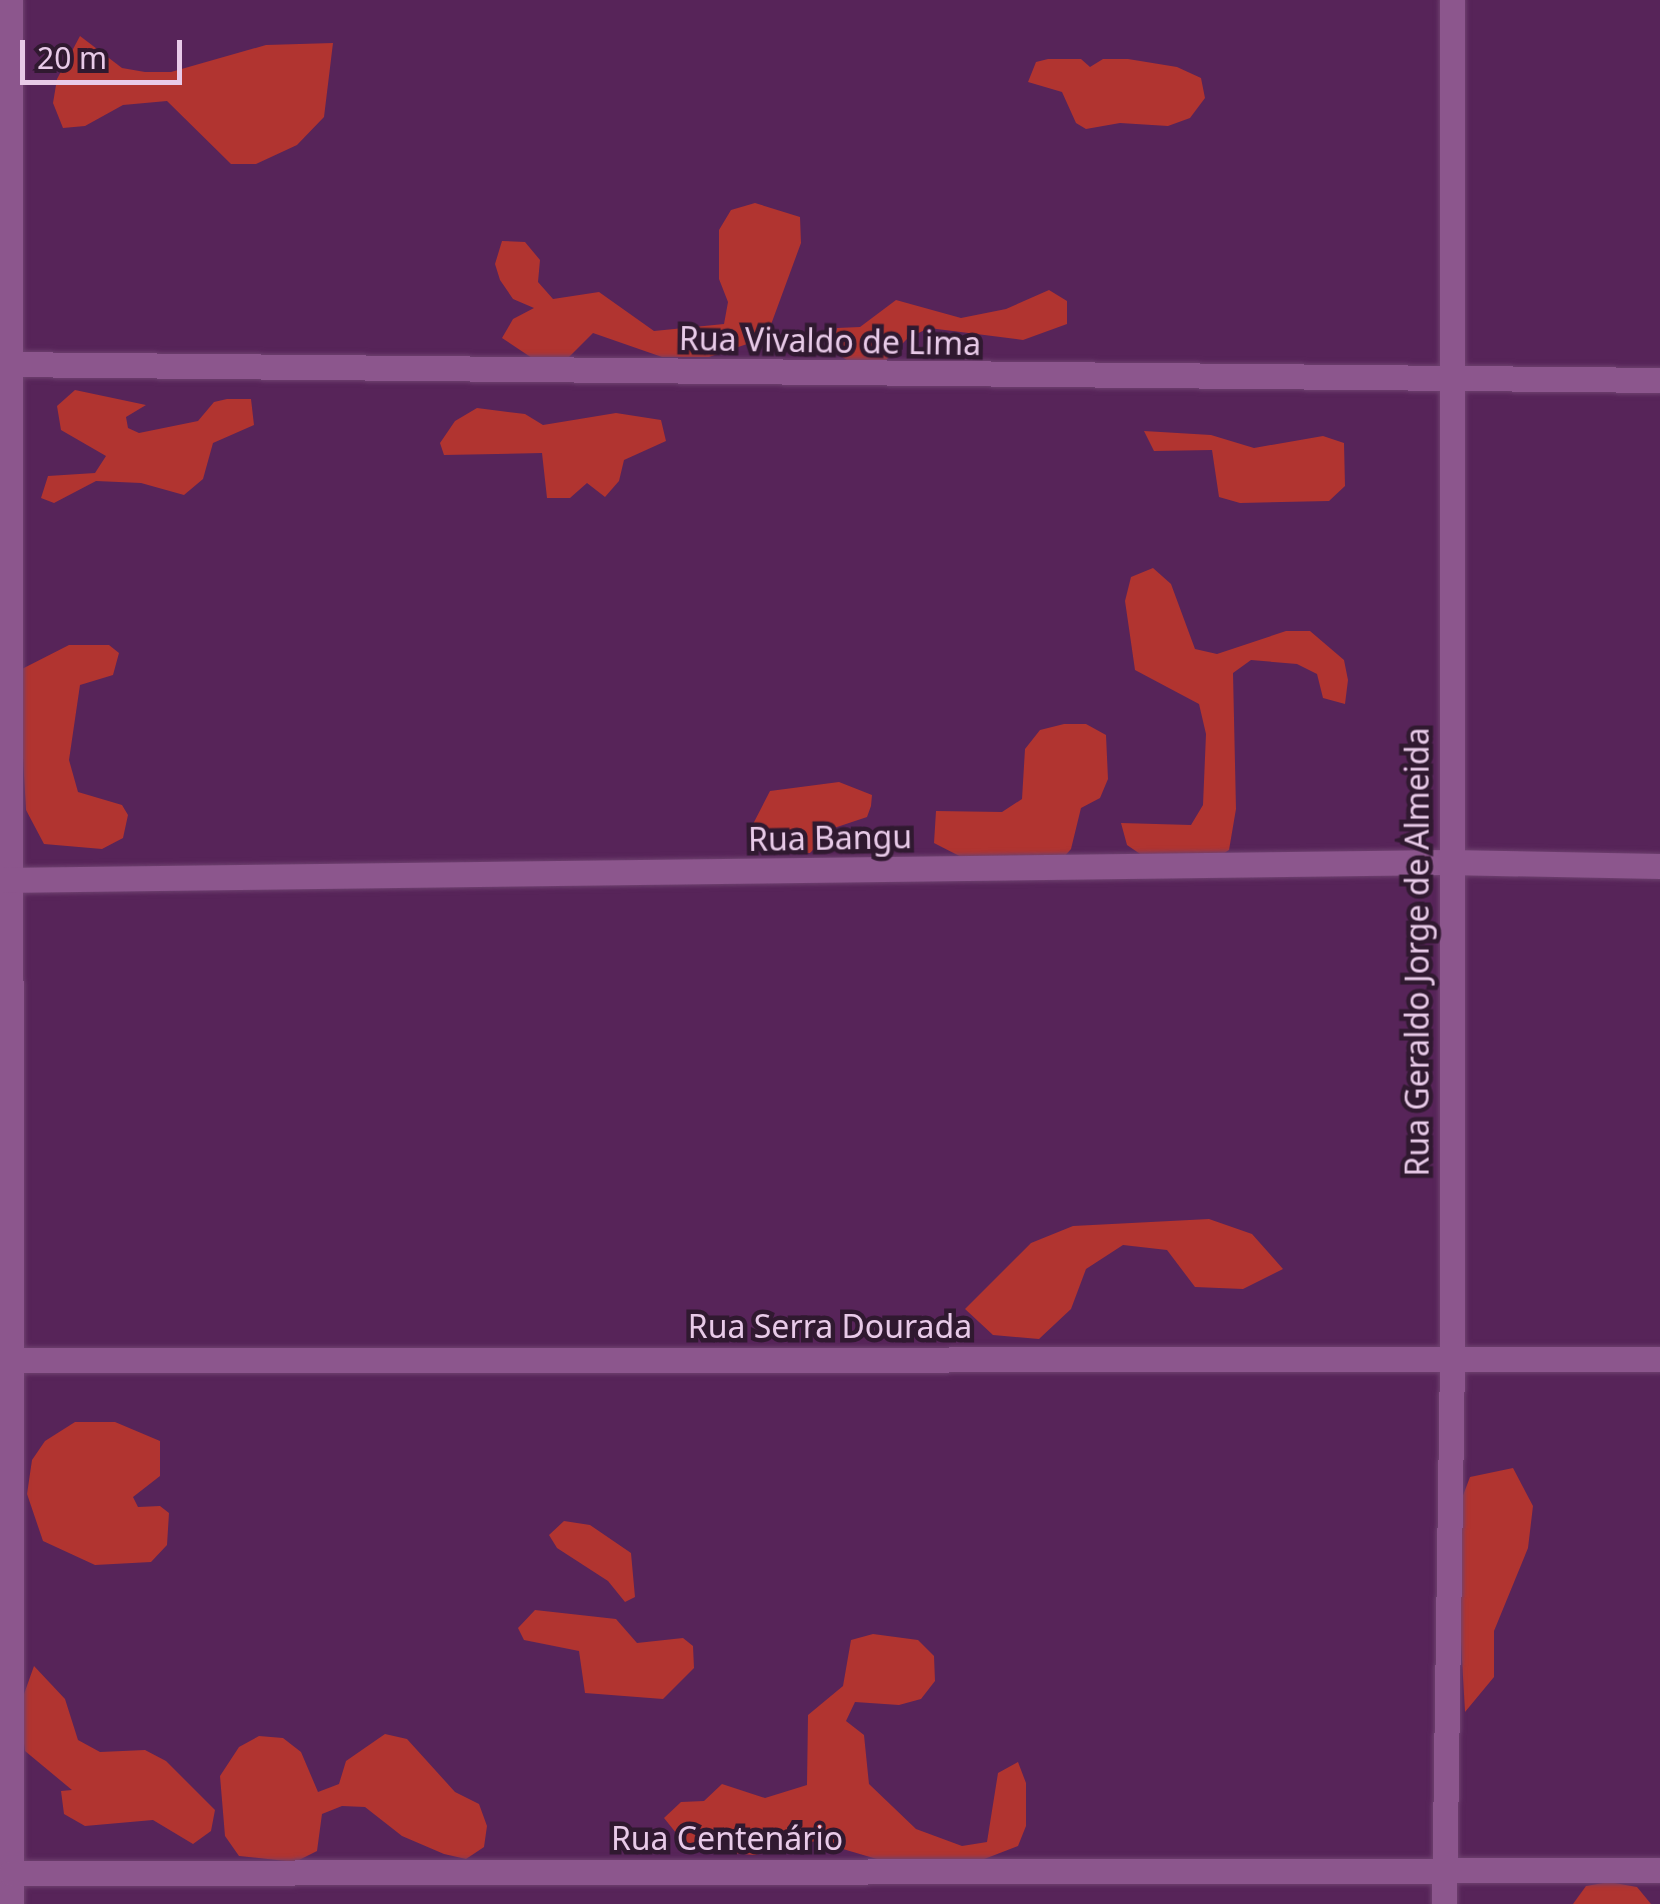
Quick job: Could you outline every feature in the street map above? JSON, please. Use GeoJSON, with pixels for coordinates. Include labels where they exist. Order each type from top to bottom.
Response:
{"type":"FeatureCollection","features":[{"type":"Feature","properties":{"kind":"street"},"geometry":{"type":"LineString","coordinates":[[10,0],[4,364],[5,1360],[11,1904]]}},
{"type":"Feature","properties":{"kind":"street","name":"Rua Geraldo Jorge de Almeida"},"geometry":{"type":"LineString","coordinates":[[1444,1904],[1452,1358],[1447,862],[1452,0]]}},
{"type":"Feature","properties":{"kind":"street","name":"Rua Vivaldo de Lima"},"geometry":{"type":"LineString","coordinates":[[4,364],[1660,380]]}},
{"type":"Feature","properties":{"kind":"street","name":"Rua Bangu"},"geometry":{"type":"LineString","coordinates":[[5,880],[1447,862],[1660,866]]}},
{"type":"Feature","properties":{"kind":"street","name":"Rua Serra Dourada"},"geometry":{"type":"LineString","coordinates":[[5,1360],[1660,1359]]}},
{"type":"Feature","properties":{"kind":"street","name":"Rua Centenário"},"geometry":{"type":"LineString","coordinates":[[11,1873],[1660,1870]]}},
{"type":"Feature","properties":{"kind":"shaded area"},"geometry":{"type":"Polygon","coordinates":[[[80,36],[122,68],[145,72],[171,72],[266,45],[333,43],[324,117],[297,145],[256,164],[231,164],[167,101],[123,105],[85,126],[63,128],[53,103],[57,79],[80,36]]]}},
{"type":"Feature","properties":{"kind":"shaded area"},"geometry":{"type":"Polygon","coordinates":[[[1081,59],[1090,67],[1103,59],[1128,59],[1177,67],[1201,78],[1205,98],[1190,118],[1168,126],[1120,123],[1086,129],[1076,123],[1062,92],[1028,82],[1036,62],[1081,59]]]}},
{"type":"Feature","properties":{"kind":"shaded area"},"geometry":{"type":"Polygon","coordinates":[[[755,203],[800,217],[801,243],[769,330],[750,343],[709,357],[662,357],[593,333],[563,363],[541,364],[502,338],[513,319],[534,308],[513,299],[500,280],[495,264],[502,241],[525,242],[540,260],[538,282],[553,299],[599,292],[654,331],[724,324],[728,302],[719,279],[719,230],[731,210],[755,203]]]}},
{"type":"Feature","properties":{"kind":"shaded area"},"geometry":{"type":"Polygon","coordinates":[[[1049,290],[1067,301],[1067,324],[1023,340],[929,328],[908,338],[878,368],[857,367],[832,350],[837,328],[860,327],[896,300],[961,318],[1006,309],[1049,290]]]}},
{"type":"Feature","properties":{"kind":"shaded area"},"geometry":{"type":"Polygon","coordinates":[[[75,390],[146,405],[126,417],[128,428],[139,433],[198,421],[214,402],[227,399],[251,399],[254,425],[213,443],[203,479],[184,495],[141,483],[96,481],[54,503],[41,498],[48,476],[95,473],[106,456],[61,430],[57,406],[75,390]]]}},
{"type":"Feature","properties":{"kind":"shaded area"},"geometry":{"type":"Polygon","coordinates":[[[477,408],[525,414],[543,425],[616,413],[661,420],[666,441],[624,460],[619,481],[605,497],[587,483],[570,498],[547,498],[542,453],[444,455],[440,443],[455,421],[477,408]]]}},
{"type":"Feature","properties":{"kind":"shaded area"},"geometry":{"type":"Polygon","coordinates":[[[1144,431],[1211,435],[1254,448],[1323,436],[1344,443],[1345,486],[1329,501],[1240,503],[1219,497],[1212,450],[1154,451],[1144,431]]]}},
{"type":"Feature","properties":{"kind":"shaded area"},"geometry":{"type":"Polygon","coordinates":[[[1153,568],[1171,584],[1195,649],[1217,654],[1286,631],[1310,631],[1344,660],[1348,680],[1345,704],[1323,698],[1317,674],[1297,664],[1251,660],[1233,673],[1236,809],[1229,850],[1210,862],[1146,858],[1127,845],[1121,823],[1191,825],[1203,805],[1206,734],[1199,704],[1135,670],[1125,601],[1131,577],[1153,568]]]}},
{"type":"Feature","properties":{"kind":"shaded area"},"geometry":{"type":"Polygon","coordinates":[[[69,645],[109,645],[119,653],[113,675],[80,685],[69,760],[78,792],[122,805],[128,815],[123,838],[102,849],[44,844],[26,810],[18,671],[69,645]]]}},
{"type":"Feature","properties":{"kind":"shaded area"},"geometry":{"type":"Polygon","coordinates":[[[1086,724],[1106,735],[1108,779],[1100,798],[1081,808],[1071,849],[1057,865],[973,863],[934,843],[936,811],[1002,812],[1022,799],[1025,749],[1040,730],[1086,724]]]}},
{"type":"Feature","properties":{"kind":"shaded area"},"geometry":{"type":"Polygon","coordinates":[[[839,782],[872,795],[867,817],[834,828],[810,853],[788,853],[752,826],[770,791],[839,782]]]}},
{"type":"Feature","properties":{"kind":"shaded area"},"geometry":{"type":"Polygon","coordinates":[[[1209,1219],[1252,1234],[1283,1269],[1243,1289],[1195,1287],[1167,1250],[1123,1245],[1086,1269],[1071,1309],[1039,1339],[993,1335],[965,1309],[1031,1243],[1073,1226],[1209,1219]]]}},
{"type":"Feature","properties":{"kind":"shaded area"},"geometry":{"type":"Polygon","coordinates":[[[75,1422],[115,1422],[160,1441],[160,1476],[133,1497],[138,1507],[160,1506],[169,1513],[167,1545],[151,1562],[95,1565],[43,1541],[27,1494],[32,1460],[45,1441],[75,1422]]]}},
{"type":"Feature","properties":{"kind":"shaded area"},"geometry":{"type":"Polygon","coordinates":[[[1513,1468],[1533,1506],[1528,1548],[1494,1631],[1494,1677],[1465,1712],[1454,1519],[1470,1477],[1513,1468]]]}},
{"type":"Feature","properties":{"kind":"shaded area"},"geometry":{"type":"Polygon","coordinates":[[[564,1521],[590,1525],[631,1553],[635,1597],[625,1602],[608,1581],[557,1548],[549,1535],[564,1521]]]}},
{"type":"Feature","properties":{"kind":"shaded area"},"geometry":{"type":"Polygon","coordinates":[[[535,1610],[616,1619],[637,1643],[683,1638],[693,1646],[694,1668],[663,1699],[585,1693],[579,1651],[524,1640],[518,1628],[535,1610]]]}},
{"type":"Feature","properties":{"kind":"shaded area"},"geometry":{"type":"Polygon","coordinates":[[[873,1634],[918,1640],[934,1656],[935,1681],[921,1699],[899,1705],[855,1702],[846,1721],[864,1735],[869,1784],[916,1829],[962,1846],[987,1842],[998,1773],[1018,1762],[1026,1783],[1026,1826],[1018,1846],[974,1863],[880,1860],[816,1841],[754,1855],[689,1849],[664,1818],[681,1802],[704,1801],[722,1784],[765,1798],[807,1785],[808,1715],[843,1686],[851,1640],[873,1634]]]}},
{"type":"Feature","properties":{"kind":"shaded area"},"geometry":{"type":"Polygon","coordinates":[[[34,1666],[65,1699],[78,1740],[100,1752],[145,1750],[166,1761],[215,1810],[211,1831],[193,1844],[153,1820],[85,1826],[64,1814],[61,1791],[72,1790],[25,1751],[19,1708],[34,1666]]]}},
{"type":"Feature","properties":{"kind":"shaded area"},"geometry":{"type":"Polygon","coordinates":[[[385,1734],[407,1739],[455,1792],[479,1804],[487,1826],[484,1847],[466,1859],[444,1854],[402,1836],[365,1807],[342,1806],[322,1814],[317,1851],[295,1862],[239,1856],[225,1836],[220,1776],[239,1747],[259,1736],[283,1738],[301,1752],[318,1792],[339,1784],[346,1761],[385,1734]]]}},
{"type":"Feature","properties":{"kind":"shaded area"},"geometry":{"type":"Polygon","coordinates":[[[1609,1882],[1637,1887],[1651,1904],[1573,1904],[1586,1886],[1609,1882]]]}}]}
